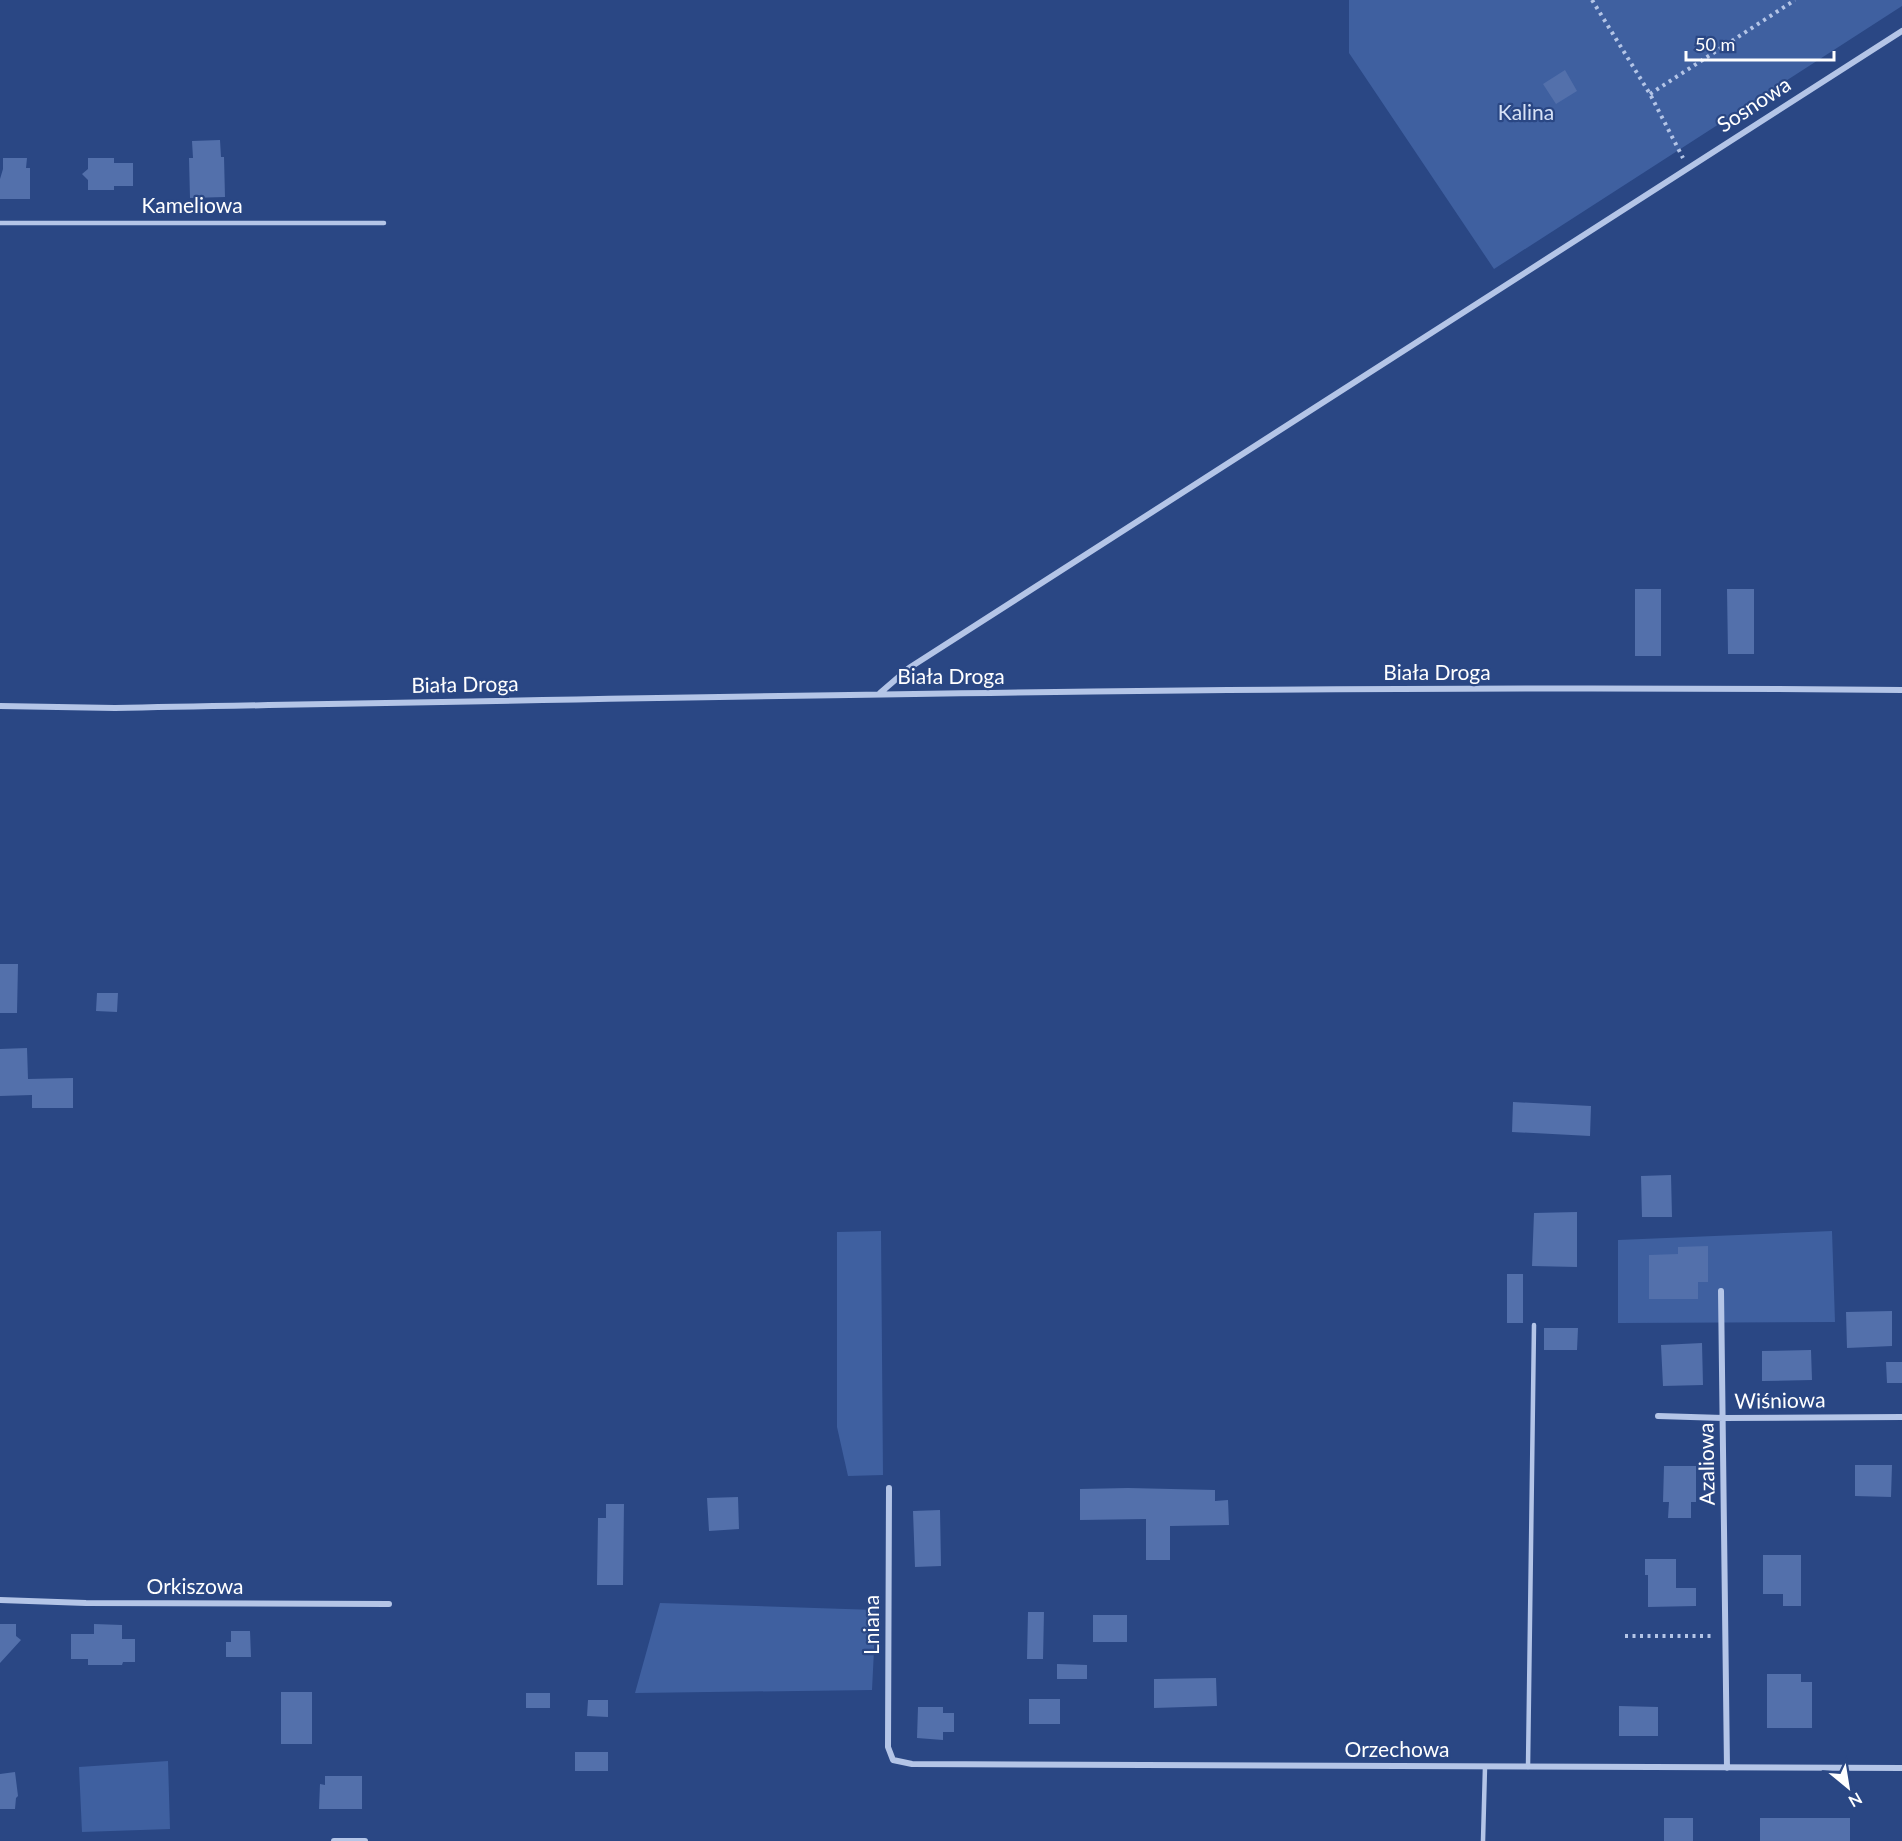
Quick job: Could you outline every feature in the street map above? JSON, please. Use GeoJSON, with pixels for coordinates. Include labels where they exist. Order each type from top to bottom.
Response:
{"type":"FeatureCollection","features":[{"type":"Feature","properties":{"kind":"street","name":"Sosnowa"},"geometry":{"type":"LineString","coordinates":[[880,694],[909,668],[1902,31]]}},
{"type":"Feature","properties":{"kind":"street","name":"Biała Droga"},"geometry":{"type":"LineString","coordinates":[[0,706],[115,708],[880,694],[1491,689],[1902,690]]}},
{"type":"Feature","properties":{"kind":"street","name":"Azaliowa"},"geometry":{"type":"LineString","coordinates":[[1721,1291],[1727,1768]]}},
{"type":"Feature","properties":{"kind":"street","name":"Wiśniowa"},"geometry":{"type":"LineString","coordinates":[[1658,1416],[1902,1417]]}},
{"type":"Feature","properties":{"kind":"street","name":"Lniana"},"geometry":{"type":"LineString","coordinates":[[889,1488],[888,1747],[893,1760]]}},
{"type":"Feature","properties":{"kind":"street","name":"Orkiszowa"},"geometry":{"type":"LineString","coordinates":[[0,1600],[86,1603],[389,1604]]}},
{"type":"Feature","properties":{"kind":"street","name":"Orzechowa"},"geometry":{"type":"LineString","coordinates":[[893,1760],[912,1764],[1902,1768]]}},
{"type":"Feature","properties":{"kind":"street"},"geometry":{"type":"LineString","coordinates":[[334,1841],[365,1841]]}},
{"type":"Feature","properties":{"kind":"lane","name":"Kameliowa"},"geometry":{"type":"LineString","coordinates":[[0,223],[384,223]]}},
{"type":"Feature","properties":{"kind":"lane"},"geometry":{"type":"LineString","coordinates":[[1528,1767],[1534,1325]]}},
{"type":"Feature","properties":{"kind":"lane"},"geometry":{"type":"LineString","coordinates":[[1484,1841],[1485,1767]]}},
{"type":"Feature","properties":{"kind":"path"},"geometry":{"type":"LineString","coordinates":[[1592,0],[1650,94],[1688,167]]}},
{"type":"Feature","properties":{"kind":"path"},"geometry":{"type":"LineString","coordinates":[[1650,94],[1795,0]]}},
{"type":"Feature","properties":{"kind":"path"},"geometry":{"type":"LineString","coordinates":[[1625,1636],[1726,1636]]}},
{"type":"Feature","properties":{"kind":"green space","name":"Kalina"},"geometry":{"type":"Polygon","coordinates":[[[1349,0],[1902,0],[1902,6],[1494,269],[1349,53],[1349,0]]]}},
{"type":"Feature","properties":{"kind":"green space"},"geometry":{"type":"Polygon","coordinates":[[[881,1231],[883,1475],[848,1476],[837,1427],[837,1232],[881,1231]]]}},
{"type":"Feature","properties":{"kind":"green space"},"geometry":{"type":"Polygon","coordinates":[[[1832,1231],[1835,1322],[1618,1323],[1618,1240],[1832,1231]]]}},
{"type":"Feature","properties":{"kind":"green space"},"geometry":{"type":"Polygon","coordinates":[[[660,1603],[876,1610],[872,1690],[635,1693],[660,1603]]]}},
{"type":"Feature","properties":{"kind":"green space"},"geometry":{"type":"Polygon","coordinates":[[[168,1761],[170,1829],[82,1832],[79,1767],[168,1761]]]}},
{"type":"Feature","properties":{"kind":"building"},"geometry":{"type":"Polygon","coordinates":[[[1565,70],[1577,91],[1556,104],[1543,84],[1565,70]]]}},
{"type":"Feature","properties":{"kind":"building"},"geometry":{"type":"Polygon","coordinates":[[[220,140],[221,157],[224,157],[225,197],[190,198],[189,158],[193,158],[192,141],[220,140]]]}},
{"type":"Feature","properties":{"kind":"building"},"geometry":{"type":"Polygon","coordinates":[[[3,158],[27,158],[26,168],[30,168],[30,199],[0,199],[3,158]]]}},
{"type":"Feature","properties":{"kind":"building"},"geometry":{"type":"Polygon","coordinates":[[[88,158],[114,158],[114,163],[133,163],[133,186],[114,186],[114,190],[88,190],[88,180],[82,174],[88,169],[88,158]]]}},
{"type":"Feature","properties":{"kind":"building"},"geometry":{"type":"Polygon","coordinates":[[[1635,589],[1661,589],[1661,656],[1635,656],[1635,589]]]}},
{"type":"Feature","properties":{"kind":"building"},"geometry":{"type":"Polygon","coordinates":[[[1727,589],[1754,589],[1754,654],[1728,654],[1727,589]]]}},
{"type":"Feature","properties":{"kind":"building"},"geometry":{"type":"Polygon","coordinates":[[[0,964],[18,964],[17,1013],[0,1013],[0,964]]]}},
{"type":"Feature","properties":{"kind":"building"},"geometry":{"type":"Polygon","coordinates":[[[97,993],[118,993],[117,1012],[96,1011],[97,993]]]}},
{"type":"Feature","properties":{"kind":"building"},"geometry":{"type":"Polygon","coordinates":[[[27,1048],[28,1079],[73,1078],[73,1108],[32,1108],[32,1095],[0,1096],[0,1049],[27,1048]]]}},
{"type":"Feature","properties":{"kind":"building"},"geometry":{"type":"Polygon","coordinates":[[[1513,1102],[1591,1106],[1590,1136],[1512,1132],[1513,1102]]]}},
{"type":"Feature","properties":{"kind":"building"},"geometry":{"type":"Polygon","coordinates":[[[1671,1175],[1672,1217],[1642,1217],[1641,1176],[1671,1175]]]}},
{"type":"Feature","properties":{"kind":"building"},"geometry":{"type":"Polygon","coordinates":[[[1577,1212],[1577,1267],[1532,1266],[1534,1213],[1577,1212]]]}},
{"type":"Feature","properties":{"kind":"building"},"geometry":{"type":"Polygon","coordinates":[[[1708,1246],[1708,1282],[1698,1282],[1698,1299],[1649,1299],[1649,1255],[1678,1254],[1678,1247],[1708,1246]]]}},
{"type":"Feature","properties":{"kind":"building"},"geometry":{"type":"Polygon","coordinates":[[[1507,1274],[1523,1274],[1523,1323],[1507,1323],[1507,1274]]]}},
{"type":"Feature","properties":{"kind":"building"},"geometry":{"type":"Polygon","coordinates":[[[1892,1311],[1892,1346],[1847,1348],[1846,1312],[1892,1311]]]}},
{"type":"Feature","properties":{"kind":"building"},"geometry":{"type":"Polygon","coordinates":[[[1544,1328],[1578,1328],[1577,1350],[1544,1350],[1544,1328]]]}},
{"type":"Feature","properties":{"kind":"building"},"geometry":{"type":"Polygon","coordinates":[[[1702,1343],[1703,1385],[1663,1386],[1661,1345],[1702,1343]]]}},
{"type":"Feature","properties":{"kind":"building"},"geometry":{"type":"Polygon","coordinates":[[[1811,1350],[1812,1380],[1762,1381],[1762,1351],[1811,1350]]]}},
{"type":"Feature","properties":{"kind":"building"},"geometry":{"type":"Polygon","coordinates":[[[1886,1362],[1902,1362],[1902,1383],[1887,1383],[1886,1362]]]}},
{"type":"Feature","properties":{"kind":"building"},"geometry":{"type":"Polygon","coordinates":[[[1855,1465],[1892,1465],[1891,1497],[1855,1496],[1855,1465]]]}},
{"type":"Feature","properties":{"kind":"building"},"geometry":{"type":"Polygon","coordinates":[[[1664,1466],[1696,1466],[1696,1502],[1691,1502],[1691,1518],[1668,1518],[1669,1502],[1663,1502],[1664,1466]]]}},
{"type":"Feature","properties":{"kind":"building"},"geometry":{"type":"Polygon","coordinates":[[[1080,1489],[1215,1490],[1215,1501],[1228,1500],[1229,1525],[1170,1526],[1170,1560],[1146,1560],[1146,1519],[1080,1520],[1080,1489]]]}},
{"type":"Feature","properties":{"kind":"building"},"geometry":{"type":"Polygon","coordinates":[[[738,1497],[739,1529],[709,1531],[707,1498],[738,1497]]]}},
{"type":"Feature","properties":{"kind":"building"},"geometry":{"type":"Polygon","coordinates":[[[606,1504],[624,1504],[623,1585],[597,1585],[598,1518],[606,1518],[606,1504]]]}},
{"type":"Feature","properties":{"kind":"building"},"geometry":{"type":"Polygon","coordinates":[[[940,1510],[941,1566],[915,1567],[913,1511],[940,1510]]]}},
{"type":"Feature","properties":{"kind":"building"},"geometry":{"type":"Polygon","coordinates":[[[1763,1555],[1801,1555],[1801,1606],[1783,1606],[1783,1594],[1763,1594],[1763,1555]]]}},
{"type":"Feature","properties":{"kind":"building"},"geometry":{"type":"Polygon","coordinates":[[[1645,1559],[1676,1559],[1676,1588],[1696,1588],[1696,1606],[1648,1607],[1648,1575],[1645,1575],[1645,1559]]]}},
{"type":"Feature","properties":{"kind":"building"},"geometry":{"type":"Polygon","coordinates":[[[1028,1612],[1044,1612],[1043,1659],[1027,1659],[1028,1612]]]}},
{"type":"Feature","properties":{"kind":"building"},"geometry":{"type":"Polygon","coordinates":[[[1093,1615],[1127,1615],[1127,1642],[1093,1642],[1093,1615]]]}},
{"type":"Feature","properties":{"kind":"building"},"geometry":{"type":"Polygon","coordinates":[[[0,1624],[16,1624],[16,1636],[21,1640],[0,1663],[0,1624]]]}},
{"type":"Feature","properties":{"kind":"building"},"geometry":{"type":"Polygon","coordinates":[[[94,1624],[122,1625],[122,1639],[135,1639],[135,1662],[123,1662],[122,1665],[88,1665],[88,1659],[71,1659],[71,1634],[94,1634],[94,1624]]]}},
{"type":"Feature","properties":{"kind":"building"},"geometry":{"type":"Polygon","coordinates":[[[231,1631],[250,1631],[251,1657],[226,1657],[226,1642],[231,1642],[231,1631]]]}},
{"type":"Feature","properties":{"kind":"building"},"geometry":{"type":"Polygon","coordinates":[[[1057,1664],[1087,1665],[1087,1679],[1057,1679],[1057,1664]]]}},
{"type":"Feature","properties":{"kind":"building"},"geometry":{"type":"Polygon","coordinates":[[[1767,1674],[1801,1674],[1801,1682],[1812,1682],[1812,1728],[1767,1728],[1767,1674]]]}},
{"type":"Feature","properties":{"kind":"building"},"geometry":{"type":"Polygon","coordinates":[[[1216,1678],[1217,1706],[1154,1708],[1154,1679],[1216,1678]]]}},
{"type":"Feature","properties":{"kind":"building"},"geometry":{"type":"Polygon","coordinates":[[[281,1692],[312,1692],[312,1744],[281,1744],[281,1692]]]}},
{"type":"Feature","properties":{"kind":"building"},"geometry":{"type":"Polygon","coordinates":[[[526,1693],[550,1693],[550,1708],[526,1708],[526,1693]]]}},
{"type":"Feature","properties":{"kind":"building"},"geometry":{"type":"Polygon","coordinates":[[[1029,1699],[1060,1699],[1060,1724],[1029,1724],[1029,1699]]]}},
{"type":"Feature","properties":{"kind":"building"},"geometry":{"type":"Polygon","coordinates":[[[588,1700],[608,1700],[608,1717],[587,1716],[588,1700]]]}},
{"type":"Feature","properties":{"kind":"building"},"geometry":{"type":"Polygon","coordinates":[[[1619,1706],[1658,1707],[1658,1736],[1619,1736],[1619,1706]]]}},
{"type":"Feature","properties":{"kind":"building"},"geometry":{"type":"Polygon","coordinates":[[[918,1707],[943,1707],[943,1713],[954,1713],[954,1732],[943,1732],[943,1740],[917,1738],[918,1707]]]}},
{"type":"Feature","properties":{"kind":"building"},"geometry":{"type":"Polygon","coordinates":[[[575,1752],[608,1752],[608,1771],[575,1771],[575,1752]]]}},
{"type":"Feature","properties":{"kind":"building"},"geometry":{"type":"Polygon","coordinates":[[[15,1772],[18,1796],[15,1809],[0,1809],[0,1774],[15,1772]]]}},
{"type":"Feature","properties":{"kind":"building"},"geometry":{"type":"Polygon","coordinates":[[[325,1776],[362,1776],[362,1809],[319,1809],[320,1784],[325,1785],[325,1776]]]}},
{"type":"Feature","properties":{"kind":"building"},"geometry":{"type":"Polygon","coordinates":[[[1664,1818],[1693,1818],[1693,1841],[1664,1841],[1664,1818]]]}},
{"type":"Feature","properties":{"kind":"building"},"geometry":{"type":"Polygon","coordinates":[[[1760,1818],[1850,1818],[1850,1841],[1760,1841],[1760,1818]]]}}]}
